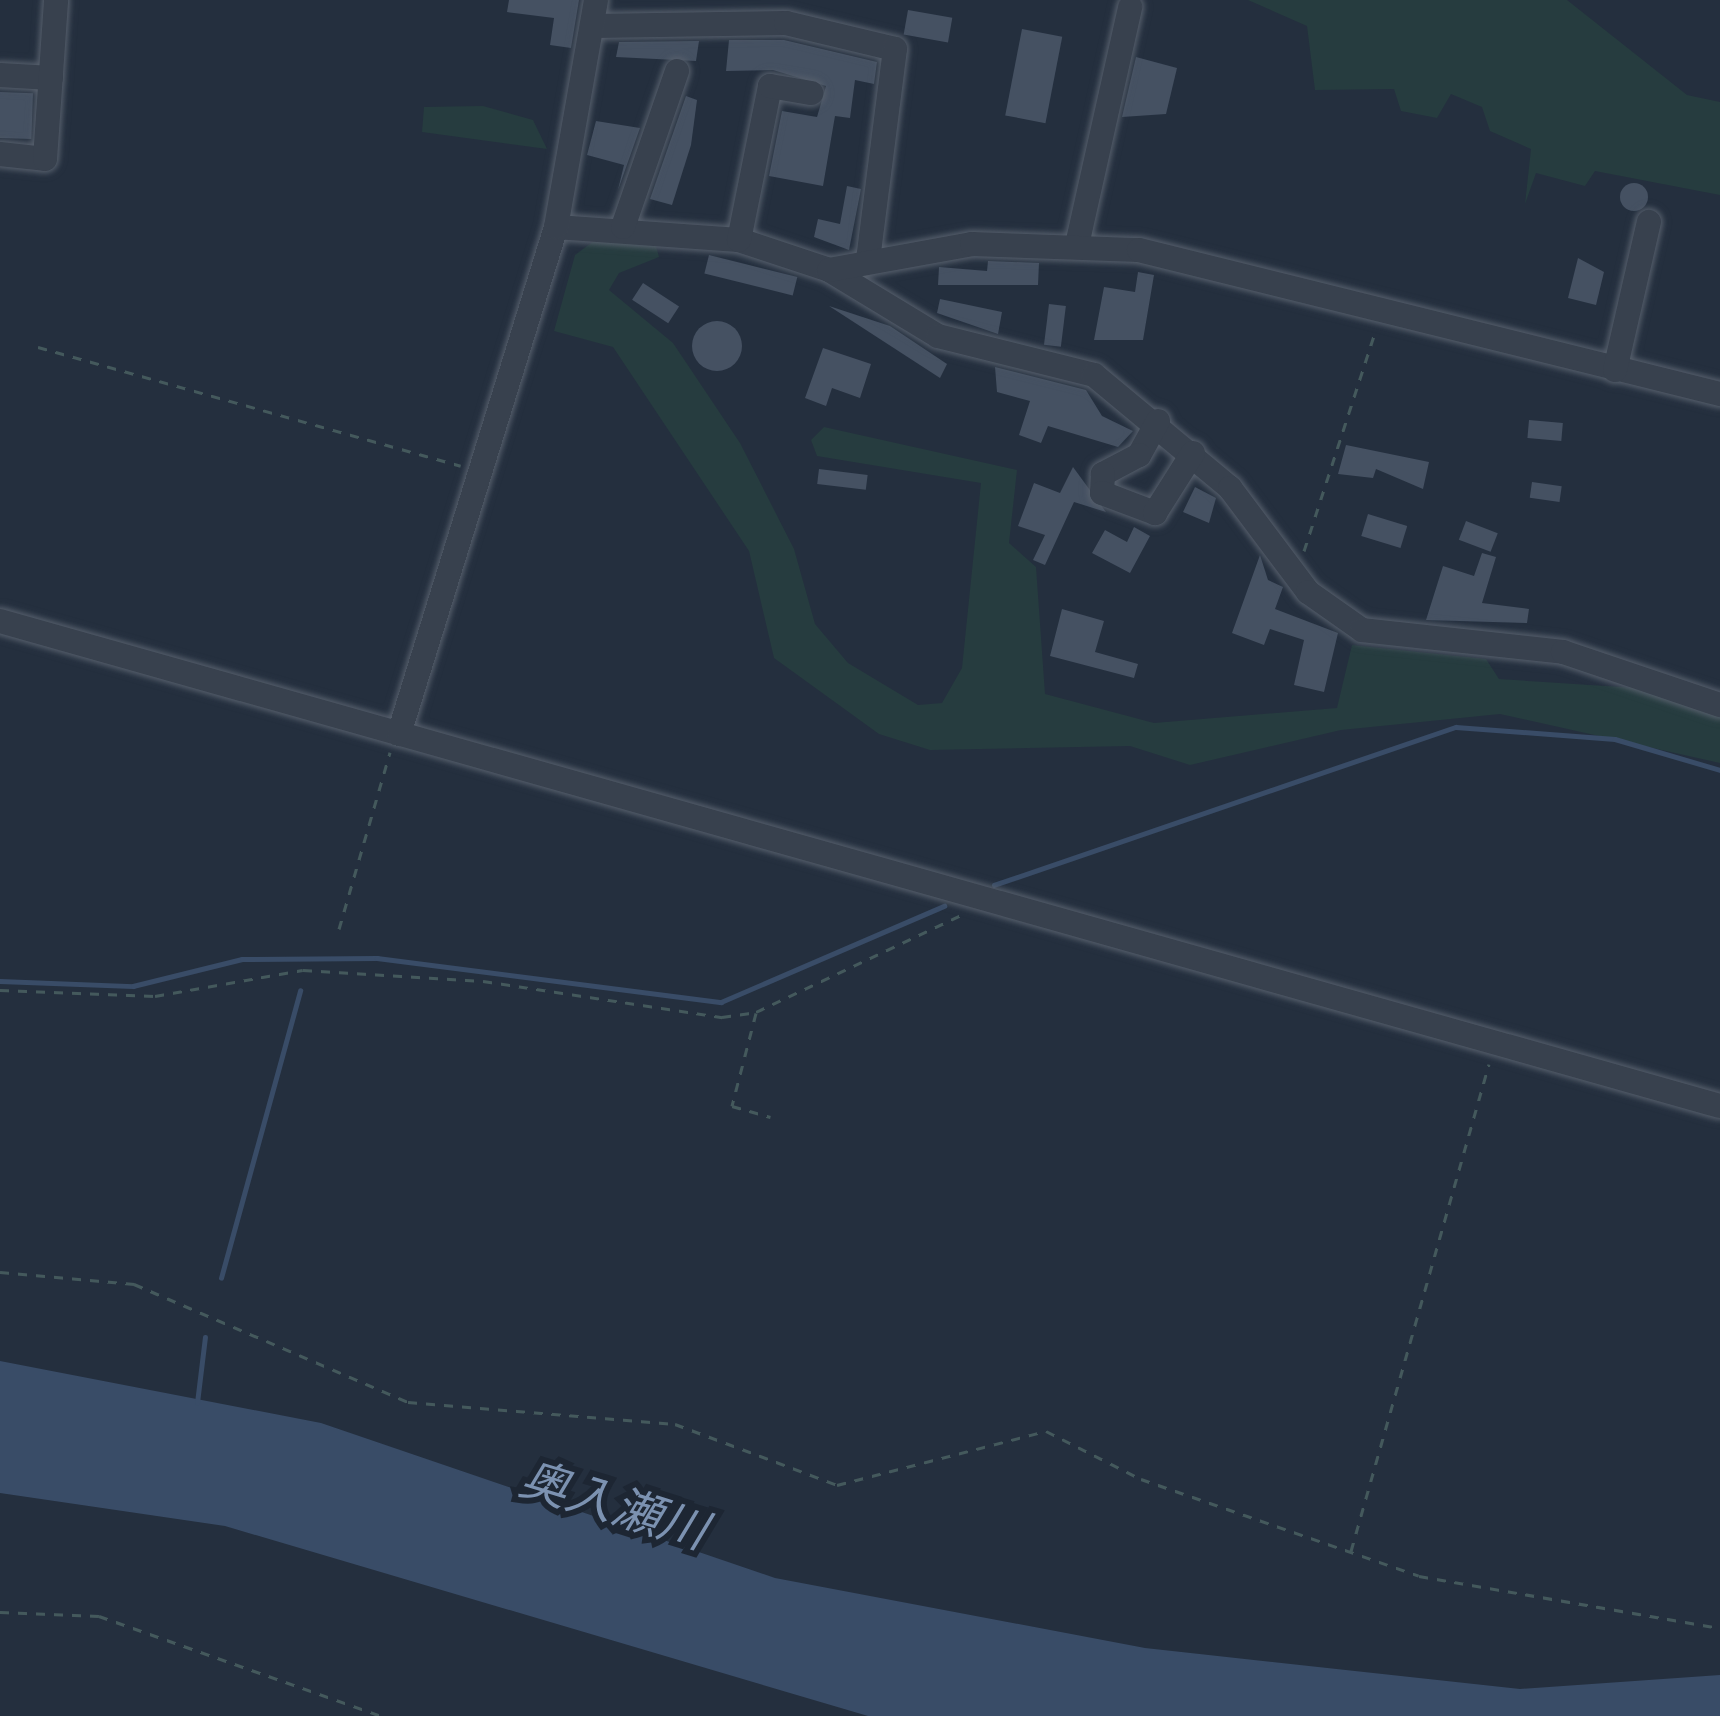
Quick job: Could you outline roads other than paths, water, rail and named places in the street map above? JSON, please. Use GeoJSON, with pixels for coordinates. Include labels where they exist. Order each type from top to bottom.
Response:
{"type":"FeatureCollection","features":[{"type":"Feature","properties":{"kind":"street"},"geometry":{"type":"LineString","coordinates":[[0,154],[45,159],[56,0]]}},
{"type":"Feature","properties":{"kind":"street"},"geometry":{"type":"LineString","coordinates":[[397,734],[556,227],[596,0]]}},
{"type":"Feature","properties":{"kind":"street"},"geometry":{"type":"LineString","coordinates":[[1077,245],[1130,7]]}},
{"type":"Feature","properties":{"kind":"street"},"geometry":{"type":"LineString","coordinates":[[594,26],[786,23],[895,49],[868,261]]}},
{"type":"Feature","properties":{"kind":"street"},"geometry":{"type":"LineString","coordinates":[[623,227],[676,71]]}},
{"type":"Feature","properties":{"kind":"street"},"geometry":{"type":"LineString","coordinates":[[0,75],[51,78]]}},
{"type":"Feature","properties":{"kind":"street"},"geometry":{"type":"LineString","coordinates":[[739,240],[770,86],[811,93]]}},
{"type":"Feature","properties":{"kind":"street"},"geometry":{"type":"LineString","coordinates":[[1615,370],[1649,222]]}},
{"type":"Feature","properties":{"kind":"street"},"geometry":{"type":"LineString","coordinates":[[556,227],[623,227],[739,240],[830,270],[938,336],[1094,375],[1193,453],[1260,518],[1296,575],[1362,630],[1563,652],[1720,705]]}},
{"type":"Feature","properties":{"kind":"street"},"geometry":{"type":"LineString","coordinates":[[830,270],[972,244],[1077,245],[1188,259],[1720,394]]}},
{"type":"Feature","properties":{"kind":"street"},"geometry":{"type":"LineString","coordinates":[[1158,421],[1139,455],[1102,474],[1102,493],[1155,513],[1193,453]]}},
{"type":"Feature","properties":{"kind":"street"},"geometry":{"type":"LineString","coordinates":[[0,621],[1720,1106]]}},
{"type":"Feature","properties":{"kind":"water"},"geometry":{"type":"Polygon","coordinates":[[[0,1361],[321,1423],[775,1578],[1145,1648],[1520,1689],[1720,1675],[1720,1716],[868,1716],[225,1526],[0,1493],[0,1361]]]}},
{"type":"Feature","properties":{"kind":"waterway"},"geometry":{"type":"LineString","coordinates":[[994,885],[1456,727],[1615,739],[1720,770]]}},
{"type":"Feature","properties":{"kind":"waterway"},"geometry":{"type":"LineString","coordinates":[[0,981],[133,986],[242,959],[377,958],[721,1002],[944,906]]}},
{"type":"Feature","properties":{"kind":"waterway"},"geometry":{"type":"LineString","coordinates":[[221,1278],[300,991]]}},
{"type":"Feature","properties":{"kind":"waterway"},"geometry":{"type":"LineString","coordinates":[[197,1403],[205,1337]]}},
{"type":"Feature","properties":{"kind":"water label","name":"奥入瀬川"},"geometry":{"type":"Point","coordinates":[614,1504]}}]}
